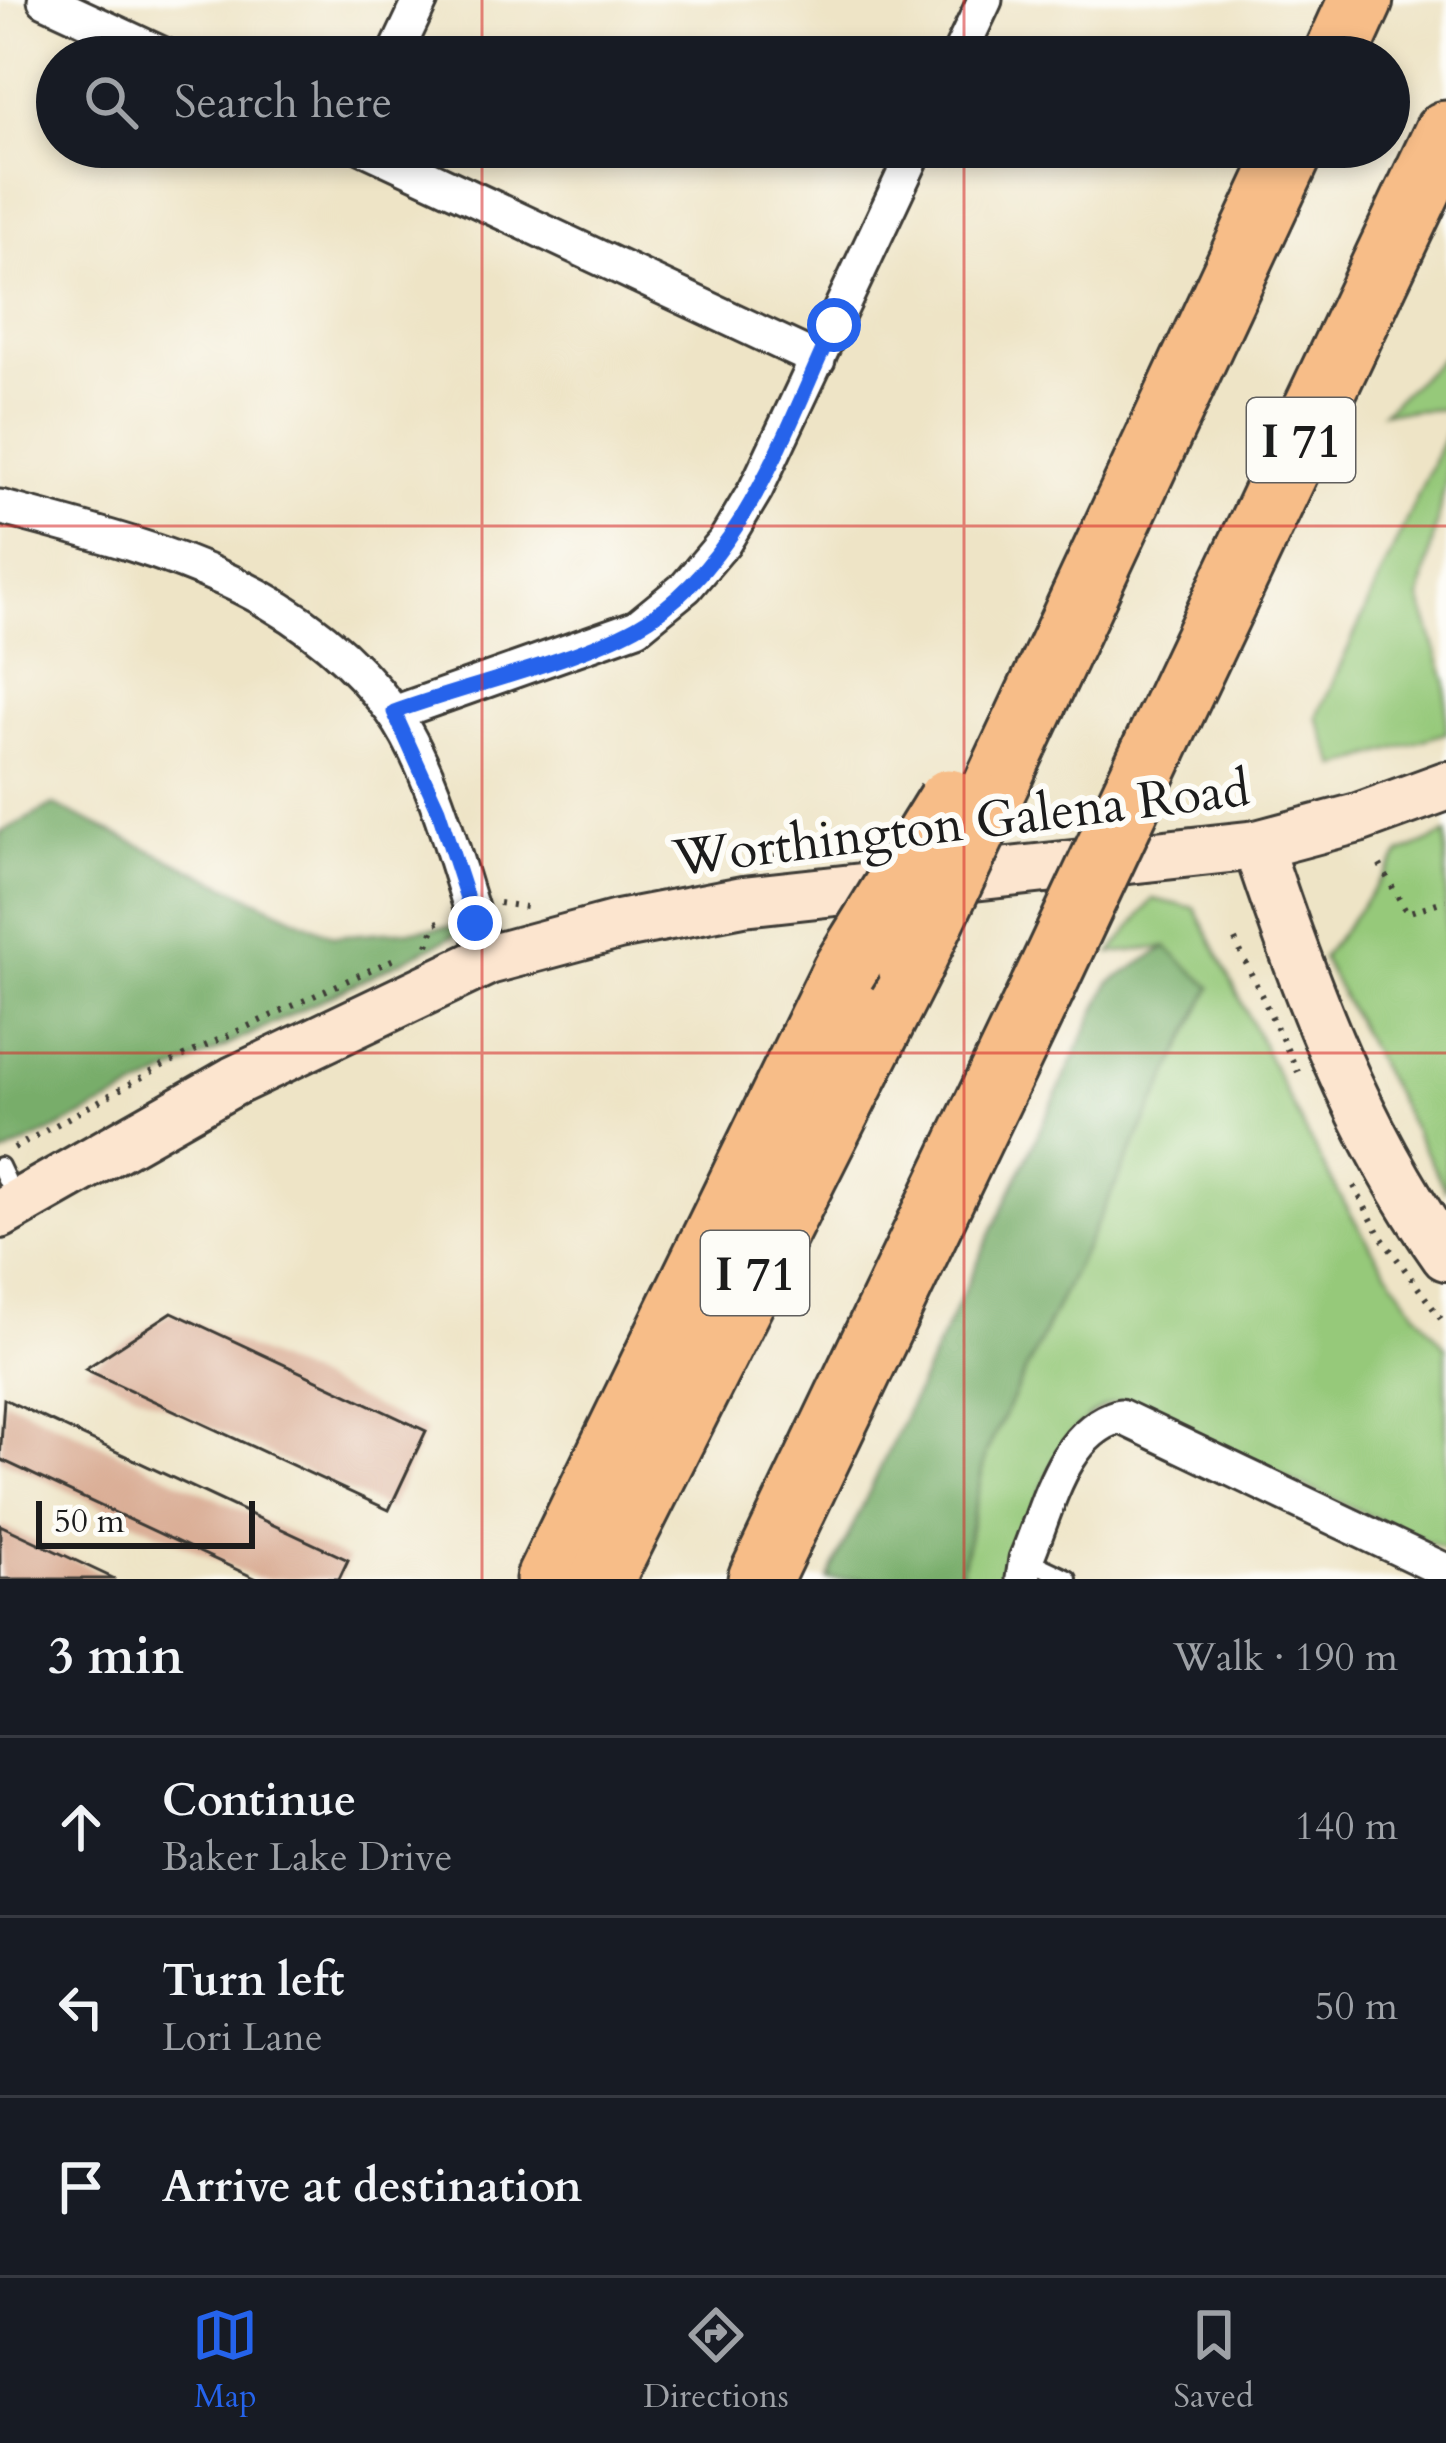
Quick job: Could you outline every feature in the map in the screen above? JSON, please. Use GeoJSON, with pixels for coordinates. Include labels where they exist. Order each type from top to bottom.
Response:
{"type":"FeatureCollection","features":[{"type":"Feature","properties":{"kind":"highway"},"geometry":{"type":"LineString","coordinates":[[1345,36],[1361,0]]}},
{"type":"Feature","properties":{"kind":"highway","name":"I 71"},"geometry":{"type":"LineString","coordinates":[[764,1579],[1446,133]]}},
{"type":"Feature","properties":{"kind":"highway","name":"I 71"},"geometry":{"type":"LineString","coordinates":[[602,1579],[910,968],[969,800],[1116,529],[1283,168]]}},
{"type":"Feature","properties":{"kind":"highway"},"geometry":{"type":"LineString","coordinates":[[548,1579],[844,971],[969,800]]}},
{"type":"Feature","properties":{"kind":"main road","name":"Worthington Galena Road"},"geometry":{"type":"LineString","coordinates":[[6,1195],[488,960],[618,925],[743,901],[1257,845],[1358,818],[1446,786]]}},
{"type":"Feature","properties":{"kind":"main road"},"geometry":{"type":"LineString","coordinates":[[1257,845],[1320,1025],[1370,1132],[1446,1256]]}},
{"type":"Feature","properties":{"kind":"street"},"geometry":{"type":"LineString","coordinates":[[45,0],[123,36]]}},
{"type":"Feature","properties":{"kind":"street"},"geometry":{"type":"LineString","coordinates":[[404,36],[421,0]]}},
{"type":"Feature","properties":{"kind":"street"},"geometry":{"type":"LineString","coordinates":[[968,36],[985,0]]}},
{"type":"Feature","properties":{"kind":"street"},"geometry":{"type":"LineString","coordinates":[[408,168],[818,361]]}},
{"type":"Feature","properties":{"kind":"street"},"geometry":{"type":"LineString","coordinates":[[394,712],[637,627],[686,587],[724,541],[756,489],[906,168]]}},
{"type":"Feature","properties":{"kind":"street"},"geometry":{"type":"LineString","coordinates":[[0,507],[170,554],[258,592],[339,654],[394,712],[438,809],[488,960]]}},
{"type":"Feature","properties":{"kind":"street"},"geometry":{"type":"LineString","coordinates":[[1025,1569],[1077,1440],[1095,1423],[1120,1416],[1446,1571]]}},
{"type":"Feature","properties":{"kind":"lane"},"geometry":{"type":"LineString","coordinates":[[1025,1569],[1068,1579]]}},
{"type":"Feature","properties":{"kind":"path"},"geometry":{"type":"LineString","coordinates":[[1380,865],[1407,914],[1446,900]]}},
{"type":"Feature","properties":{"kind":"path"},"geometry":{"type":"LineString","coordinates":[[420,950],[442,922]]}},
{"type":"Feature","properties":{"kind":"path"},"geometry":{"type":"LineString","coordinates":[[0,1155],[164,1066],[355,973],[398,958]]}},
{"type":"Feature","properties":{"kind":"green space"},"geometry":{"type":"Polygon","coordinates":[[[1446,354],[1446,409],[1383,412],[1446,354]]]}},
{"type":"Feature","properties":{"kind":"green space"},"geometry":{"type":"Polygon","coordinates":[[[1446,433],[1446,481],[1420,598],[1446,681],[1446,733],[1337,767],[1317,717],[1446,433]]]}},
{"type":"Feature","properties":{"kind":"green space"},"geometry":{"type":"Polygon","coordinates":[[[54,805],[334,936],[476,925],[0,1156],[0,833],[54,805]]]}},
{"type":"Feature","properties":{"kind":"green space"},"geometry":{"type":"Polygon","coordinates":[[[1446,834],[1446,1191],[1322,958],[1400,854],[1446,834]]]}},
{"type":"Feature","properties":{"kind":"green space"},"geometry":{"type":"Polygon","coordinates":[[[1153,899],[1195,908],[1339,1194],[1372,1249],[1446,1347],[1446,1550],[1117,1402],[1076,1428],[1061,1450],[1036,1502],[1009,1579],[960,1579],[986,1453],[1166,947],[1111,953],[1153,899]]]}},
{"type":"Feature","properties":{"kind":"green space"},"geometry":{"type":"Polygon","coordinates":[[[1166,947],[1211,987],[986,1453],[959,1579],[828,1579],[1109,983],[1166,947]]]}},
{"type":"Feature","properties":{"kind":"building"},"geometry":{"type":"Polygon","coordinates":[[[172,1312],[426,1431],[389,1510],[85,1369],[172,1312]]]}},
{"type":"Feature","properties":{"kind":"building"},"geometry":{"type":"Polygon","coordinates":[[[4,1399],[348,1560],[339,1579],[257,1579],[0,1459],[4,1399]]]}},
{"type":"Feature","properties":{"kind":"building"},"geometry":{"type":"Polygon","coordinates":[[[0,1525],[115,1579],[0,1579],[0,1525]]]}},
{"type":"Feature","properties":{"kind":"route"},"geometry":{"type":"LineString","coordinates":[[475,923],[438,809],[394,712],[637,627],[686,587],[724,541],[756,489],[834,325]]}}]}
